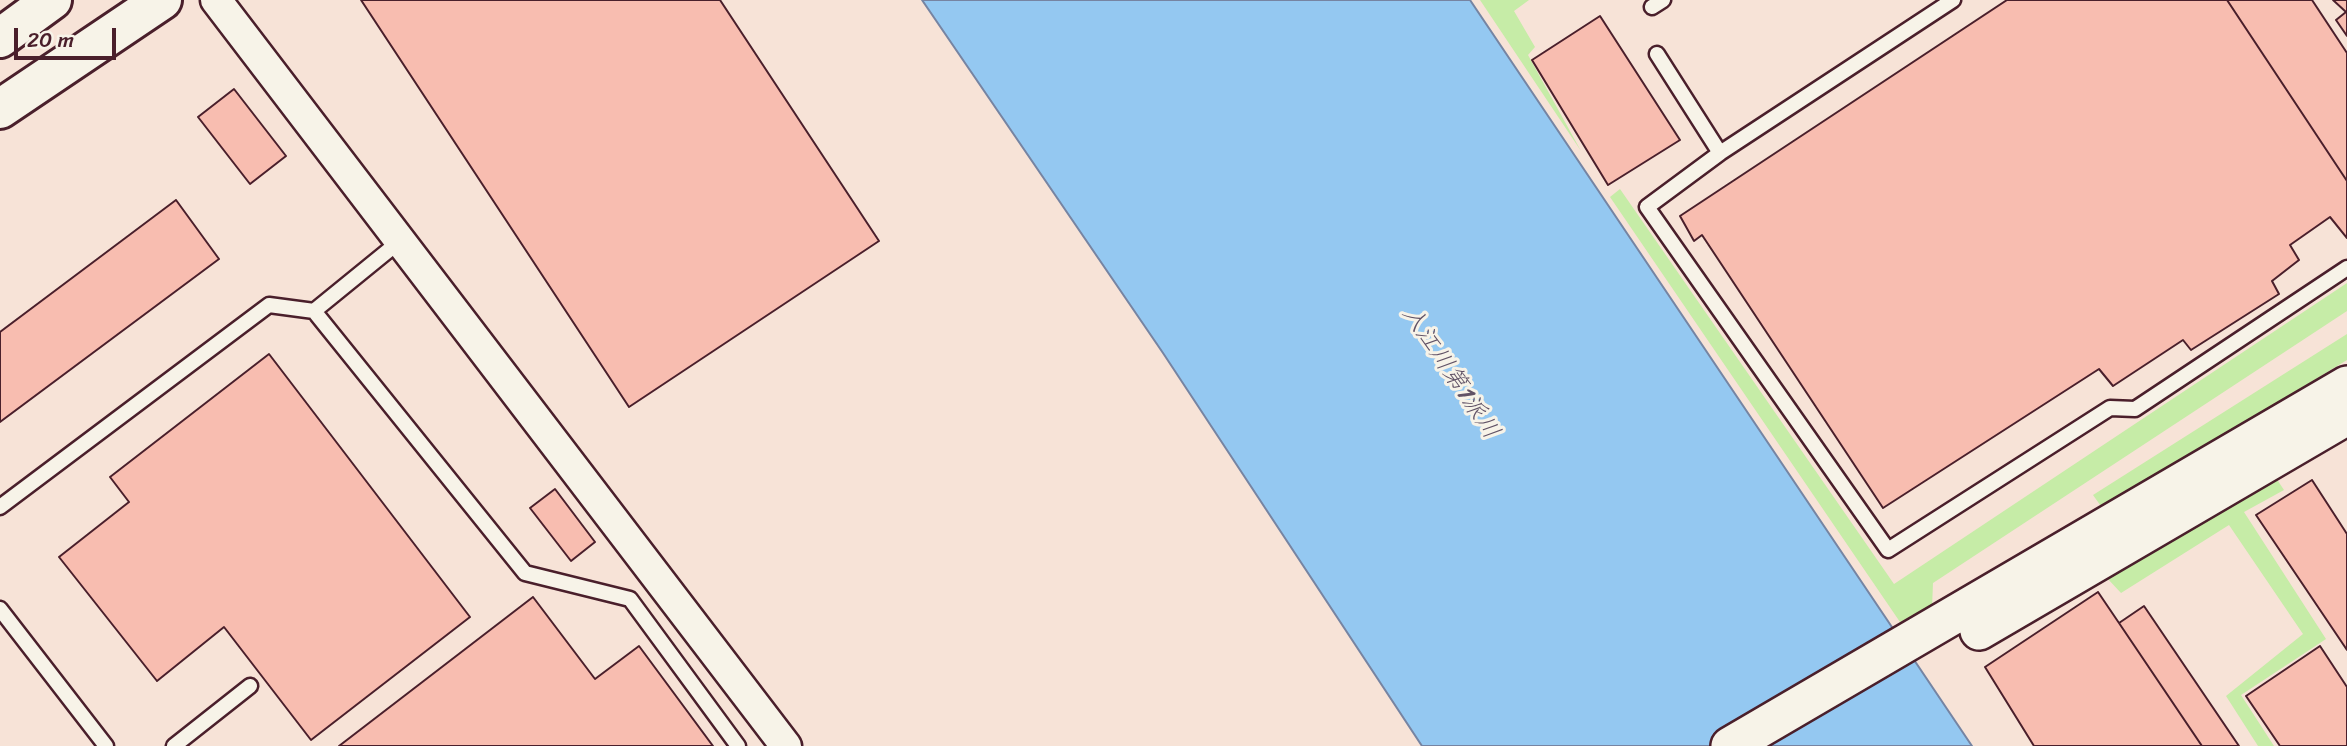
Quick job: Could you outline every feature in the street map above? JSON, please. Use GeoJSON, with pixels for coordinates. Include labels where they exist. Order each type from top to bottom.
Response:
{"type":"FeatureCollection","features":[{"type":"Feature","properties":{"kind":"highway"},"geometry":{"type":"LineString","coordinates":[[0,40],[52,0]]}},
{"type":"Feature","properties":{"kind":"highway"},"geometry":{"type":"LineString","coordinates":[[0,79],[118,0]]}},
{"type":"Feature","properties":{"kind":"highway"},"geometry":{"type":"LineString","coordinates":[[0,107],[161,0]]}},
{"type":"Feature","properties":{"kind":"street"},"geometry":{"type":"LineString","coordinates":[[0,40],[63,0]]}},
{"type":"Feature","properties":{"kind":"street"},"geometry":{"type":"LineString","coordinates":[[216,0],[786,746]]}},
{"type":"Feature","properties":{"kind":"street"},"geometry":{"type":"LineString","coordinates":[[1781,746],[1921,650],[2347,385]]}},
{"type":"Feature","properties":{"kind":"street"},"geometry":{"type":"LineString","coordinates":[[1730,746],[1921,650],[2347,416]]}},
{"type":"Feature","properties":{"kind":"lane"},"geometry":{"type":"LineString","coordinates":[[1953,0],[1720,153],[1647,207],[1888,550],[2110,408],[2135,409],[2347,268]]}},
{"type":"Feature","properties":{"kind":"lane"},"geometry":{"type":"LineString","coordinates":[[1657,54],[1720,153]]}},
{"type":"Feature","properties":{"kind":"lane"},"geometry":{"type":"LineString","coordinates":[[314,311],[400,241]]}},
{"type":"Feature","properties":{"kind":"lane"},"geometry":{"type":"LineString","coordinates":[[0,507],[269,305],[314,311],[525,573],[630,599],[738,746]]}},
{"type":"Feature","properties":{"kind":"lane"},"geometry":{"type":"LineString","coordinates":[[0,609],[106,746]]}},
{"type":"Feature","properties":{"kind":"lane"},"geometry":{"type":"LineString","coordinates":[[174,746],[250,685]]}},
{"type":"Feature","properties":{"kind":"shaded area"},"geometry":{"type":"Polygon","coordinates":[[[0,0],[922,0],[1163,353],[1422,746],[0,746],[0,0]]]}},
{"type":"Feature","properties":{"kind":"shaded area"},"geometry":{"type":"Polygon","coordinates":[[[1471,0],[2347,0],[2347,746],[1973,746],[1471,0]]]}},
{"type":"Feature","properties":{"kind":"green space"},"geometry":{"type":"Polygon","coordinates":[[[1480,0],[1529,0],[1514,11],[1535,47],[1528,55],[1581,151],[1480,0]]]}},
{"type":"Feature","properties":{"kind":"green space"},"geometry":{"type":"Polygon","coordinates":[[[1620,189],[1894,584],[2347,283],[2347,311],[1933,583],[1932,608],[1900,622],[1610,197],[1620,189]]]}},
{"type":"Feature","properties":{"kind":"green space"},"geometry":{"type":"Polygon","coordinates":[[[2347,334],[2347,360],[2103,509],[2093,495],[2347,334]]]}},
{"type":"Feature","properties":{"kind":"green space"},"geometry":{"type":"Polygon","coordinates":[[[2274,475],[2284,490],[2244,512],[2326,639],[2241,695],[2274,746],[2258,746],[2226,696],[2303,634],[2229,525],[2121,593],[2107,578],[2274,475]]]}},
{"type":"Feature","properties":{"kind":"water","name":"入江川第1派川"},"geometry":{"type":"Polygon","coordinates":[[[922,0],[1470,0],[1972,746],[1422,746],[1163,353],[922,0]]]}},
{"type":"Feature","properties":{"kind":"building"},"geometry":{"type":"Polygon","coordinates":[[[361,0],[720,0],[879,241],[629,407],[361,0]]]}},
{"type":"Feature","properties":{"kind":"building"},"geometry":{"type":"Polygon","coordinates":[[[2007,0],[2227,0],[2347,181],[2347,238],[2330,217],[2290,245],[2299,260],[2272,281],[2279,294],[2191,350],[2183,340],[2113,386],[2099,369],[1883,508],[1702,235],[1694,241],[1680,216],[2007,0]]]}},
{"type":"Feature","properties":{"kind":"building"},"geometry":{"type":"Polygon","coordinates":[[[2227,0],[2312,0],[2347,53],[2347,181],[2227,0]]]}},
{"type":"Feature","properties":{"kind":"building"},"geometry":{"type":"Polygon","coordinates":[[[2333,0],[2347,0],[2347,36],[2336,20],[2346,12],[2333,0]]]}},
{"type":"Feature","properties":{"kind":"building"},"geometry":{"type":"Polygon","coordinates":[[[1600,16],[1680,140],[1608,185],[1532,60],[1600,16]]]}},
{"type":"Feature","properties":{"kind":"building"},"geometry":{"type":"Polygon","coordinates":[[[234,89],[286,156],[250,184],[198,117],[234,89]]]}},
{"type":"Feature","properties":{"kind":"building"},"geometry":{"type":"Polygon","coordinates":[[[176,200],[219,259],[0,422],[0,332],[176,200]]]}},
{"type":"Feature","properties":{"kind":"building"},"geometry":{"type":"Polygon","coordinates":[[[269,354],[470,617],[311,740],[224,627],[157,681],[59,557],[129,502],[110,477],[269,354]]]}},
{"type":"Feature","properties":{"kind":"building"},"geometry":{"type":"Polygon","coordinates":[[[2312,480],[2347,534],[2347,650],[2256,515],[2312,480]]]}},
{"type":"Feature","properties":{"kind":"building"},"geometry":{"type":"Polygon","coordinates":[[[555,489],[595,542],[571,561],[530,508],[555,489]]]}},
{"type":"Feature","properties":{"kind":"building"},"geometry":{"type":"Polygon","coordinates":[[[2098,592],[2202,746],[2034,746],[1985,667],[2098,592]]]}},
{"type":"Feature","properties":{"kind":"building"},"geometry":{"type":"Polygon","coordinates":[[[533,597],[595,679],[639,646],[713,746],[339,746],[533,597]]]}},
{"type":"Feature","properties":{"kind":"building"},"geometry":{"type":"Polygon","coordinates":[[[2144,606],[2239,746],[2202,746],[2119,623],[2144,606]]]}},
{"type":"Feature","properties":{"kind":"building"},"geometry":{"type":"Polygon","coordinates":[[[2320,646],[2347,687],[2347,746],[2280,746],[2246,696],[2320,646]]]}}]}
